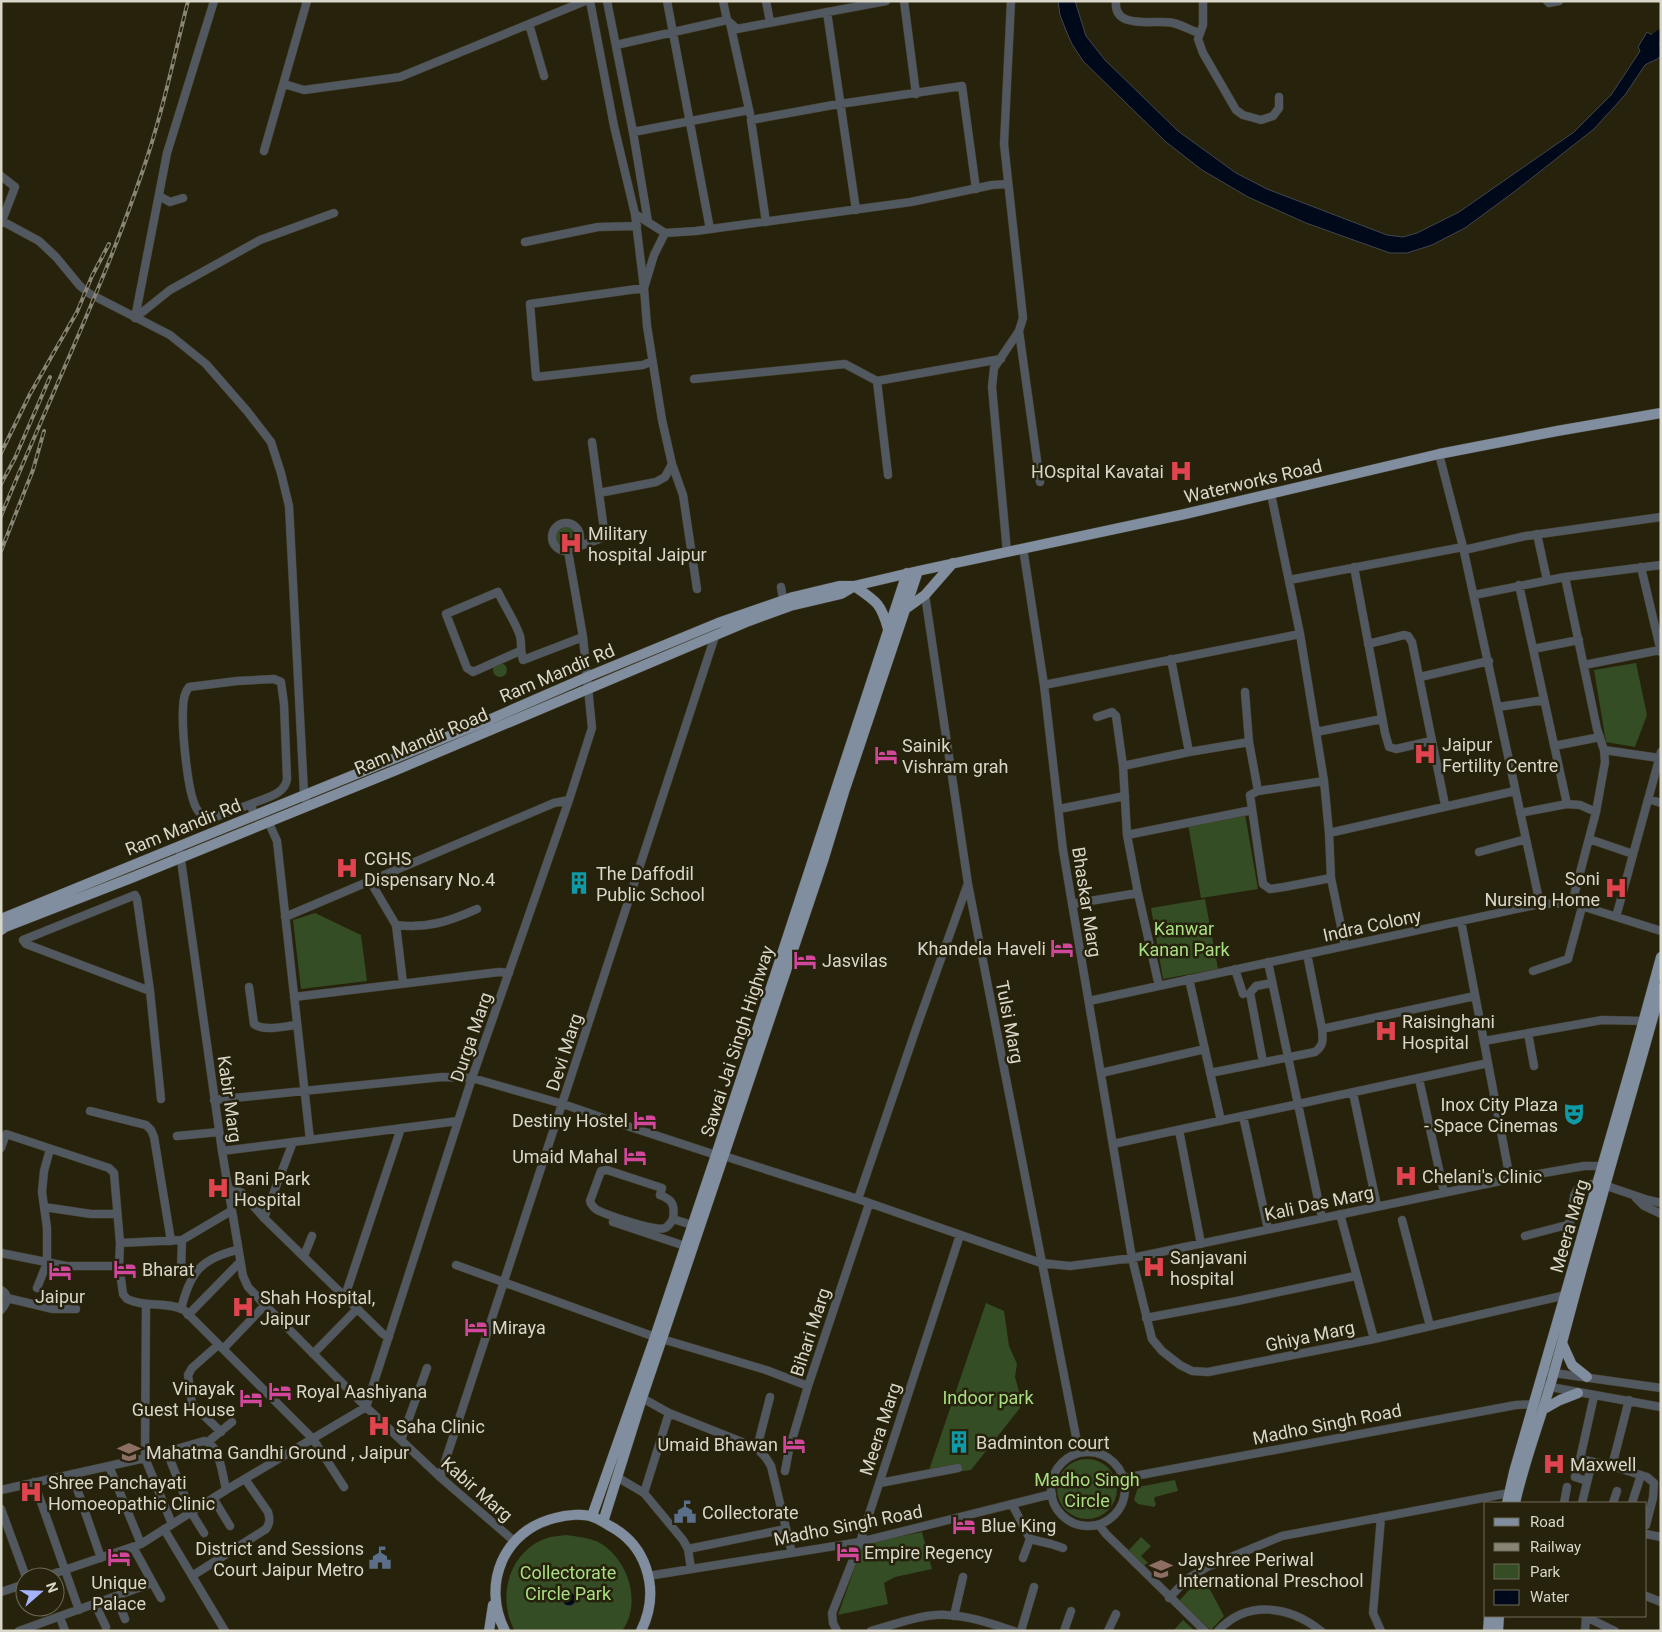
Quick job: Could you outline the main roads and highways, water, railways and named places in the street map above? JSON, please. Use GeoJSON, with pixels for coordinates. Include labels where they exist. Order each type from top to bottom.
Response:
{"type":"FeatureCollection","features":[{"type":"Feature","properties":{"kind":"main road","name":"Waterworks Road"},"geometry":{"type":"LineString","coordinates":[[854,586],[1184,514],[1440,454],[1661,413]]}},
{"type":"Feature","properties":{"kind":"main road"},"geometry":{"type":"LineString","coordinates":[[904,610],[925,595],[953,563]]}},
{"type":"Feature","properties":{"kind":"main road"},"geometry":{"type":"LineString","coordinates":[[603,1522],[642,1398],[658,1338],[766,1016],[824,861],[844,792],[904,610],[912,572]]}},
{"type":"Feature","properties":{"kind":"main road","name":"Sawai Jai Singh Highway"},"geometry":{"type":"LineString","coordinates":[[766,1016],[888,629],[912,572]]}},
{"type":"Feature","properties":{"kind":"main road","name":"Ram Mandir Rd"},"geometry":{"type":"LineString","coordinates":[[1,920],[180,852],[254,816],[306,801],[586,677],[718,631],[784,604],[839,586],[854,586]]}},
{"type":"Feature","properties":{"kind":"main road"},"geometry":{"type":"LineString","coordinates":[[854,586],[874,599],[883,610],[888,629]]}},
{"type":"Feature","properties":{"kind":"main road","name":"Ram Mandir Road"},"geometry":{"type":"LineString","coordinates":[[180,852],[268,821],[306,801],[588,688],[718,631]]}},
{"type":"Feature","properties":{"kind":"main road"},"geometry":{"type":"LineString","coordinates":[[1,930],[113,879]]}},
{"type":"Feature","properties":{"kind":"main road","name":"Meera Marg"},"geometry":{"type":"LineString","coordinates":[[1607,1167],[1661,957]]}},
{"type":"Feature","properties":{"kind":"main road","name":"Meera Marg"},"geometry":{"type":"LineString","coordinates":[[1516,1502],[1541,1406],[1566,1295],[1602,1184],[1661,988]]}},
{"type":"Feature","properties":{"kind":"main road","name":"Sawai Jai Singh Highway"},"geometry":{"type":"LineString","coordinates":[[592,1516],[658,1338],[692,1225],[720,1155]]}},
{"type":"Feature","properties":{"kind":"main road","name":"Meera Marg"},"geometry":{"type":"LineString","coordinates":[[1549,1372],[1562,1343],[1602,1184]]}},
{"type":"Feature","properties":{"kind":"main road"},"geometry":{"type":"LineString","coordinates":[[1562,1343],[1572,1365],[1587,1377]]}},
{"type":"Feature","properties":{"kind":"main road"},"geometry":{"type":"LineString","coordinates":[[1541,1406],[1578,1393]]}},
{"type":"Feature","properties":{"kind":"main road","name":"Meera Marg"},"geometry":{"type":"LineString","coordinates":[[1508,1498],[1541,1406]]}},
{"type":"Feature","properties":{"kind":"main road"},"geometry":{"type":"LineString","coordinates":[[489,1631],[498,1571],[505,1554],[514,1541],[526,1530],[544,1520],[564,1515],[592,1516],[619,1531],[634,1545],[643,1560],[648,1576],[650,1596],[647,1616],[641,1631]]}},
{"type":"Feature","properties":{"kind":"main road"},"geometry":{"type":"LineString","coordinates":[[495,1593],[496,1611],[505,1631]]}},
{"type":"Feature","properties":{"kind":"main road"},"geometry":{"type":"LineString","coordinates":[[1488,1631],[1489,1617]]}},
{"type":"Feature","properties":{"kind":"main road"},"geometry":{"type":"LineString","coordinates":[[1498,1631],[1499,1617]]}},
{"type":"Feature","properties":{"kind":"water"},"geometry":{"type":"Polygon","coordinates":[[[1058,1],[1075,1],[1086,36],[1105,60],[1178,131],[1236,173],[1267,189],[1387,235],[1403,237],[1417,233],[1459,212],[1574,132],[1611,95],[1640,51],[1638,47],[1647,32],[1659,41],[1661,56],[1645,65],[1625,95],[1594,129],[1465,228],[1432,245],[1407,253],[1390,253],[1306,223],[1248,197],[1202,170],[1166,142],[1083,61],[1067,33],[1060,15],[1058,1]]]}},
{"type":"Feature","properties":{"kind":"water"},"geometry":{"type":"Polygon","coordinates":[[[569,1592],[574,1594],[576,1599],[574,1604],[569,1606],[564,1604],[562,1599],[564,1594],[569,1592]]]}},
{"type":"Feature","properties":{"kind":"waterway"},"geometry":{"type":"LineString","coordinates":[[1657,38],[1661,35]]}},
{"type":"Feature","properties":{"kind":"railway"},"geometry":{"type":"LineString","coordinates":[[1,516],[111,258],[143,170],[156,128],[188,1]]}},
{"type":"Feature","properties":{"kind":"railway"},"geometry":{"type":"LineString","coordinates":[[1,453],[30,394],[77,312],[92,276],[109,244]]}},
{"type":"Feature","properties":{"kind":"railway"},"geometry":{"type":"LineString","coordinates":[[1,484],[15,458],[50,377]]}},
{"type":"Feature","properties":{"kind":"railway"},"geometry":{"type":"LineString","coordinates":[[1,551],[33,470],[44,431]]}},
{"type":"Feature","properties":{"kind":"place","name":"HOspital Kavatai"},"geometry":{"type":"Point","coordinates":[1181,471]}},
{"type":"Feature","properties":{"kind":"place","name":"Military hospital Jaipur"},"geometry":{"type":"Point","coordinates":[571,543]}},
{"type":"Feature","properties":{"kind":"place","name":"Jaipur Fertility Centre"},"geometry":{"type":"Point","coordinates":[1425,754]}},
{"type":"Feature","properties":{"kind":"place","name":"Sainik Vishram grah"},"geometry":{"type":"Point","coordinates":[886,755]}},
{"type":"Feature","properties":{"kind":"place","name":"CGHS Dispensary No.4"},"geometry":{"type":"Point","coordinates":[347,868]}},
{"type":"Feature","properties":{"kind":"place","name":"The Daffodil Public School"},"geometry":{"type":"Point","coordinates":[579,883]}},
{"type":"Feature","properties":{"kind":"place","name":"Soni Nursing Home"},"geometry":{"type":"Point","coordinates":[1616,888]}},
{"type":"Feature","properties":{"kind":"place","name":"Khandela Haveli"},"geometry":{"type":"Point","coordinates":[1062,948]}},
{"type":"Feature","properties":{"kind":"place","name":"Jasvilas"},"geometry":{"type":"Point","coordinates":[805,960]}},
{"type":"Feature","properties":{"kind":"place","name":"Raisinghani Hospital"},"geometry":{"type":"Point","coordinates":[1386,1031]}},
{"type":"Feature","properties":{"kind":"place","name":"Inox City Plaza - Space Cinemas"},"geometry":{"type":"Point","coordinates":[1574,1114]}},
{"type":"Feature","properties":{"kind":"place","name":"Destiny Hostel"},"geometry":{"type":"Point","coordinates":[645,1120]}},
{"type":"Feature","properties":{"kind":"place","name":"Umaid Mahal"},"geometry":{"type":"Point","coordinates":[635,1156]}},
{"type":"Feature","properties":{"kind":"place","name":"Chelani's Clinic"},"geometry":{"type":"Point","coordinates":[1406,1176]}},
{"type":"Feature","properties":{"kind":"place","name":"Bani Park Hospital"},"geometry":{"type":"Point","coordinates":[218,1188]}},
{"type":"Feature","properties":{"kind":"place","name":"Sanjavani hospital"},"geometry":{"type":"Point","coordinates":[1154,1267]}},
{"type":"Feature","properties":{"kind":"place","name":"Bharat"},"geometry":{"type":"Point","coordinates":[125,1269]}},
{"type":"Feature","properties":{"kind":"place","name":"Jaipur"},"geometry":{"type":"Point","coordinates":[60,1271]}},
{"type":"Feature","properties":{"kind":"place","name":"Shah Hospital, Jaipur"},"geometry":{"type":"Point","coordinates":[243,1307]}},
{"type":"Feature","properties":{"kind":"place","name":"Miraya"},"geometry":{"type":"Point","coordinates":[476,1327]}},
{"type":"Feature","properties":{"kind":"place","name":"Royal Aashiyana"},"geometry":{"type":"Point","coordinates":[280,1391]}},
{"type":"Feature","properties":{"kind":"place","name":"Vinayak Guest House"},"geometry":{"type":"Point","coordinates":[251,1398]}},
{"type":"Feature","properties":{"kind":"place","name":"Saha Clinic"},"geometry":{"type":"Point","coordinates":[379,1426]}},
{"type":"Feature","properties":{"kind":"place","name":"Badminton court"},"geometry":{"type":"Point","coordinates":[959,1442]}},
{"type":"Feature","properties":{"kind":"place","name":"Umaid Bhawan"},"geometry":{"type":"Point","coordinates":[794,1444]}},
{"type":"Feature","properties":{"kind":"place","name":"Mahatma Gandhi Ground , Jaipur"},"geometry":{"type":"Point","coordinates":[129,1452]}},
{"type":"Feature","properties":{"kind":"place","name":"Maxwell"},"geometry":{"type":"Point","coordinates":[1554,1464]}},
{"type":"Feature","properties":{"kind":"place","name":"Shree Panchayati Homoeopathic Clinic"},"geometry":{"type":"Point","coordinates":[31,1492]}},
{"type":"Feature","properties":{"kind":"place","name":"Collectorate"},"geometry":{"type":"Point","coordinates":[685,1512]}},
{"type":"Feature","properties":{"kind":"place","name":"Blue King"},"geometry":{"type":"Point","coordinates":[964,1525]}},
{"type":"Feature","properties":{"kind":"place","name":"Empire Regency"},"geometry":{"type":"Point","coordinates":[848,1552]}},
{"type":"Feature","properties":{"kind":"place","name":"Unique Palace"},"geometry":{"type":"Point","coordinates":[119,1557]}},
{"type":"Feature","properties":{"kind":"place","name":"District and Sessions Court Jaipur Metro"},"geometry":{"type":"Point","coordinates":[380,1558]}},
{"type":"Feature","properties":{"kind":"place","name":"Jayshree Periwal International Preschool"},"geometry":{"type":"Point","coordinates":[1161,1569]}},
{"type":"Feature","properties":{"kind":"park label","name":"Kanwar Kanan Park"},"geometry":{"type":"Point","coordinates":[1184,938]}},
{"type":"Feature","properties":{"kind":"park label","name":"Indoor park"},"geometry":{"type":"Point","coordinates":[988,1397]}},
{"type":"Feature","properties":{"kind":"park label","name":"Madho Singh Circle"},"geometry":{"type":"Point","coordinates":[1087,1489]}},
{"type":"Feature","properties":{"kind":"park label","name":"Collectorate Circle Park"},"geometry":{"type":"Point","coordinates":[568,1582]}}]}
